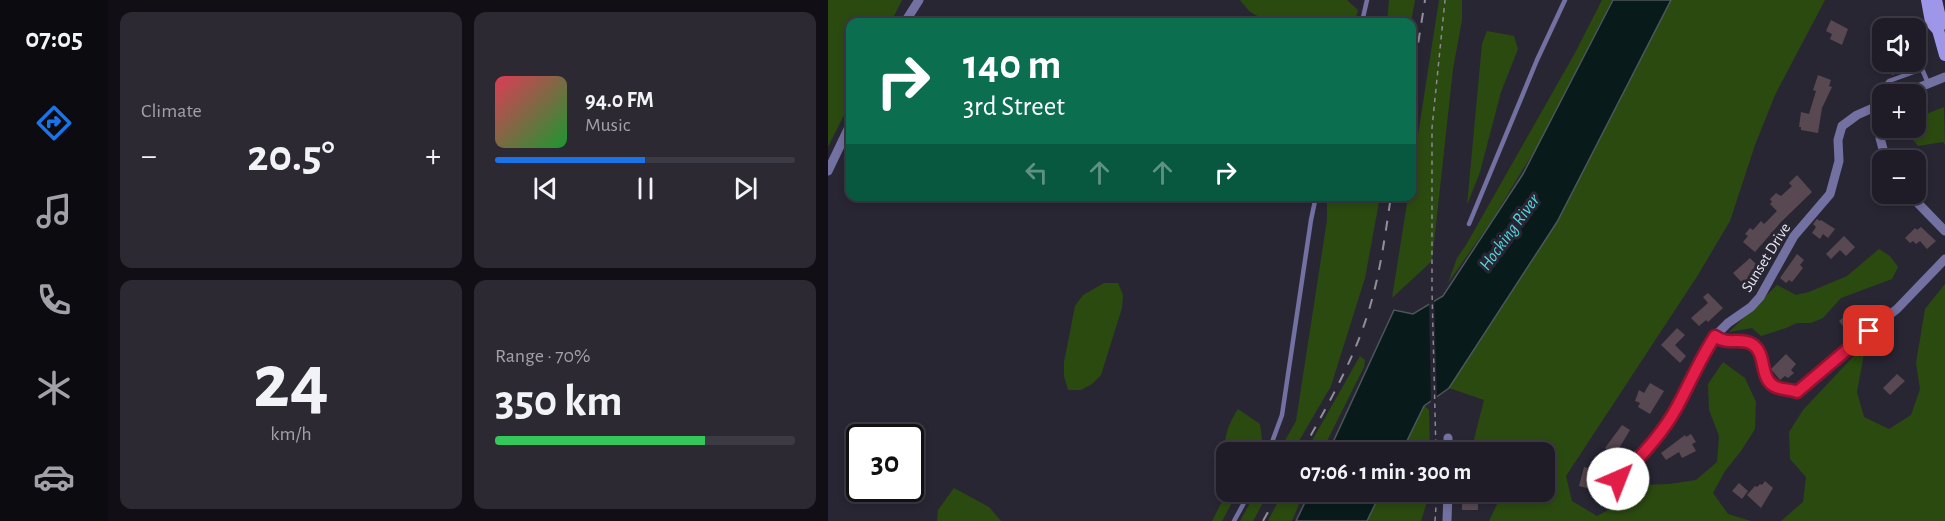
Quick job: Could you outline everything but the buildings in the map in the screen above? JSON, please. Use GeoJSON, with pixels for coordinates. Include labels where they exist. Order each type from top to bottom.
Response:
{"type":"FeatureCollection","features":[{"type":"Feature","properties":{"kind":"main road"},"geometry":{"type":"LineString","coordinates":[[1927,0],[1931,22],[1938,30],[1945,55]]}},
{"type":"Feature","properties":{"kind":"main road"},"geometry":{"type":"LineString","coordinates":[[1936,0],[1941,22],[1938,30]]}},
{"type":"Feature","properties":{"kind":"street"},"geometry":{"type":"LineString","coordinates":[[908,18],[919,0]]}},
{"type":"Feature","properties":{"kind":"street"},"geometry":{"type":"LineString","coordinates":[[1928,83],[1945,76]]}},
{"type":"Feature","properties":{"kind":"street","name":"Sunset Drive"},"geometry":{"type":"LineString","coordinates":[[1615,483],[1636,462],[1668,421],[1715,336],[1760,297],[1794,236],[1830,194],[1839,161],[1838,140],[1842,126],[1857,115],[1872,108]]}},
{"type":"Feature","properties":{"kind":"street"},"geometry":{"type":"LineString","coordinates":[[828,171],[846,133]]}},
{"type":"Feature","properties":{"kind":"street"},"geometry":{"type":"LineString","coordinates":[[1918,204],[1945,231]]}},
{"type":"Feature","properties":{"kind":"street"},"geometry":{"type":"LineString","coordinates":[[1715,336],[1724,342],[1754,345],[1758,350],[1769,382],[1774,387],[1797,392],[1853,343],[1897,309],[1945,259]]}},
{"type":"Feature","properties":{"kind":"street"},"geometry":{"type":"LineString","coordinates":[[1448,502],[1448,521]]}},
{"type":"Feature","properties":{"kind":"lane"},"geometry":{"type":"LineString","coordinates":[[1363,18],[1367,0]]}},
{"type":"Feature","properties":{"kind":"lane"},"geometry":{"type":"LineString","coordinates":[[1469,224],[1564,0]]}},
{"type":"Feature","properties":{"kind":"lane"},"geometry":{"type":"LineString","coordinates":[[1886,84],[1914,72]]}},
{"type":"Feature","properties":{"kind":"lane"},"geometry":{"type":"LineString","coordinates":[[1923,72],[1928,83]]}},
{"type":"Feature","properties":{"kind":"lane"},"geometry":{"type":"LineString","coordinates":[[1272,442],[1282,415],[1315,201]]}},
{"type":"Feature","properties":{"kind":"lane"},"geometry":{"type":"LineString","coordinates":[[1234,521],[1244,502]]}},
{"type":"Feature","properties":{"kind":"path"},"geometry":{"type":"LineString","coordinates":[[1435,442],[1432,291],[1432,128],[1445,0]]}},
{"type":"Feature","properties":{"kind":"path"},"geometry":{"type":"LineString","coordinates":[[1436,521],[1437,502]]}},
{"type":"Feature","properties":{"kind":"green space"},"geometry":{"type":"Polygon","coordinates":[[[828,0],[902,0],[893,18],[846,18],[846,111],[828,147],[828,0]]]}},
{"type":"Feature","properties":{"kind":"green space"},"geometry":{"type":"Polygon","coordinates":[[[1240,0],[1347,0],[1358,10],[1356,18],[1260,18],[1249,11],[1240,0]]]}},
{"type":"Feature","properties":{"kind":"green space"},"geometry":{"type":"Polygon","coordinates":[[[1389,0],[1415,0],[1412,18],[1387,18],[1389,0]]]}},
{"type":"Feature","properties":{"kind":"green space"},"geometry":{"type":"Polygon","coordinates":[[[1439,0],[1462,0],[1462,20],[1453,69],[1432,261],[1392,298],[1407,201],[1416,201],[1416,147],[1439,0]]]}},
{"type":"Feature","properties":{"kind":"green space"},"geometry":{"type":"Polygon","coordinates":[[[1602,0],[1612,0],[1536,148],[1492,220],[1448,283],[1457,258],[1575,53],[1602,0]]]}},
{"type":"Feature","properties":{"kind":"green space"},"geometry":{"type":"Polygon","coordinates":[[[1671,0],[1825,0],[1775,95],[1755,145],[1730,221],[1698,275],[1566,476],[1572,501],[1597,516],[1621,503],[1642,485],[1696,480],[1717,462],[1719,436],[1709,410],[1708,384],[1723,362],[1745,378],[1756,402],[1755,429],[1725,471],[1713,493],[1728,514],[1751,521],[1489,521],[1498,502],[1555,502],[1555,442],[1473,442],[1484,400],[1449,388],[1557,222],[1671,0]]]}},
{"type":"Feature","properties":{"kind":"green space"},"geometry":{"type":"Polygon","coordinates":[[[1487,31],[1514,36],[1518,49],[1501,92],[1480,172],[1467,205],[1482,44],[1487,31]]]}},
{"type":"Feature","properties":{"kind":"green space"},"geometry":{"type":"Polygon","coordinates":[[[1944,107],[1945,145],[1943,142],[1918,146],[1912,138],[1926,138],[1926,114],[1944,107]]]}},
{"type":"Feature","properties":{"kind":"green space"},"geometry":{"type":"Polygon","coordinates":[[[1327,201],[1379,201],[1365,278],[1331,386],[1298,442],[1284,442],[1296,421],[1327,220],[1327,201]]]}},
{"type":"Feature","properties":{"kind":"green space"},"geometry":{"type":"Polygon","coordinates":[[[1879,249],[1890,256],[1898,267],[1892,279],[1841,298],[1823,318],[1811,323],[1797,323],[1761,336],[1752,328],[1729,332],[1777,285],[1796,295],[1809,292],[1847,276],[1879,249]]]}},
{"type":"Feature","properties":{"kind":"green space"},"geometry":{"type":"Polygon","coordinates":[[[1104,283],[1118,283],[1123,295],[1122,308],[1101,375],[1081,390],[1068,390],[1064,376],[1064,362],[1075,306],[1083,295],[1104,283]]]}},
{"type":"Feature","properties":{"kind":"green space"},"geometry":{"type":"Polygon","coordinates":[[[1945,284],[1945,521],[1781,521],[1803,502],[1806,477],[1790,459],[1789,432],[1803,410],[1866,343],[1857,392],[1864,417],[1889,429],[1911,415],[1920,389],[1916,363],[1925,309],[1945,284]]]}},
{"type":"Feature","properties":{"kind":"green space"},"geometry":{"type":"Polygon","coordinates":[[[1360,356],[1365,360],[1364,367],[1326,442],[1311,442],[1360,356]]]}},
{"type":"Feature","properties":{"kind":"green space"},"geometry":{"type":"Polygon","coordinates":[[[1424,405],[1429,410],[1430,442],[1406,442],[1424,405]]]}},
{"type":"Feature","properties":{"kind":"green space"},"geometry":{"type":"Polygon","coordinates":[[[1238,409],[1260,424],[1261,442],[1225,442],[1238,409]]]}},
{"type":"Feature","properties":{"kind":"green space"},"geometry":{"type":"Polygon","coordinates":[[[954,488],[989,507],[1001,521],[937,521],[938,510],[954,488]]]}},
{"type":"Feature","properties":{"kind":"green space"},"geometry":{"type":"Polygon","coordinates":[[[1222,502],[1232,502],[1222,521],[1212,521],[1222,502]]]}},
{"type":"Feature","properties":{"kind":"green space"},"geometry":{"type":"Polygon","coordinates":[[[1250,502],[1263,502],[1253,521],[1240,521],[1250,502]]]}},
{"type":"Feature","properties":{"kind":"green space"},"geometry":{"type":"Polygon","coordinates":[[[1278,502],[1300,502],[1292,521],[1268,521],[1278,502]]]}},
{"type":"Feature","properties":{"kind":"green space"},"geometry":{"type":"Polygon","coordinates":[[[1376,502],[1427,502],[1421,521],[1367,521],[1376,502]]]}},
{"type":"Feature","properties":{"kind":"water","name":"Hocking River"},"geometry":{"type":"Polygon","coordinates":[[[1613,0],[1671,0],[1557,222],[1449,388],[1424,406],[1406,442],[1333,442],[1394,310],[1413,314],[1443,296],[1523,174],[1613,0]]]}},
{"type":"Feature","properties":{"kind":"water"},"geometry":{"type":"Polygon","coordinates":[[[1305,502],[1376,502],[1367,521],[1296,521],[1305,502]]]}},
{"type":"Feature","properties":{"kind":"pier"},"geometry":{"type":"Polygon","coordinates":[[[1434,297],[1437,400],[1431,404],[1429,300],[1434,297]]]}},
{"type":"Feature","properties":{"kind":"railway"},"geometry":{"type":"LineString","coordinates":[[1416,57],[1425,0]]}},
{"type":"Feature","properties":{"kind":"railway"},"geometry":{"type":"LineString","coordinates":[[1307,442],[1338,384],[1362,331],[1379,270],[1390,201]]}},
{"type":"Feature","properties":{"kind":"railway"},"geometry":{"type":"LineString","coordinates":[[1263,521],[1273,502]]}},
{"type":"Feature","properties":{"kind":"route"},"geometry":{"type":"LineString","coordinates":[[1618,479],[1636,462],[1668,421],[1715,336],[1724,342],[1754,345],[1758,350],[1769,382],[1774,387],[1797,392],[1869,331]]}}]}
